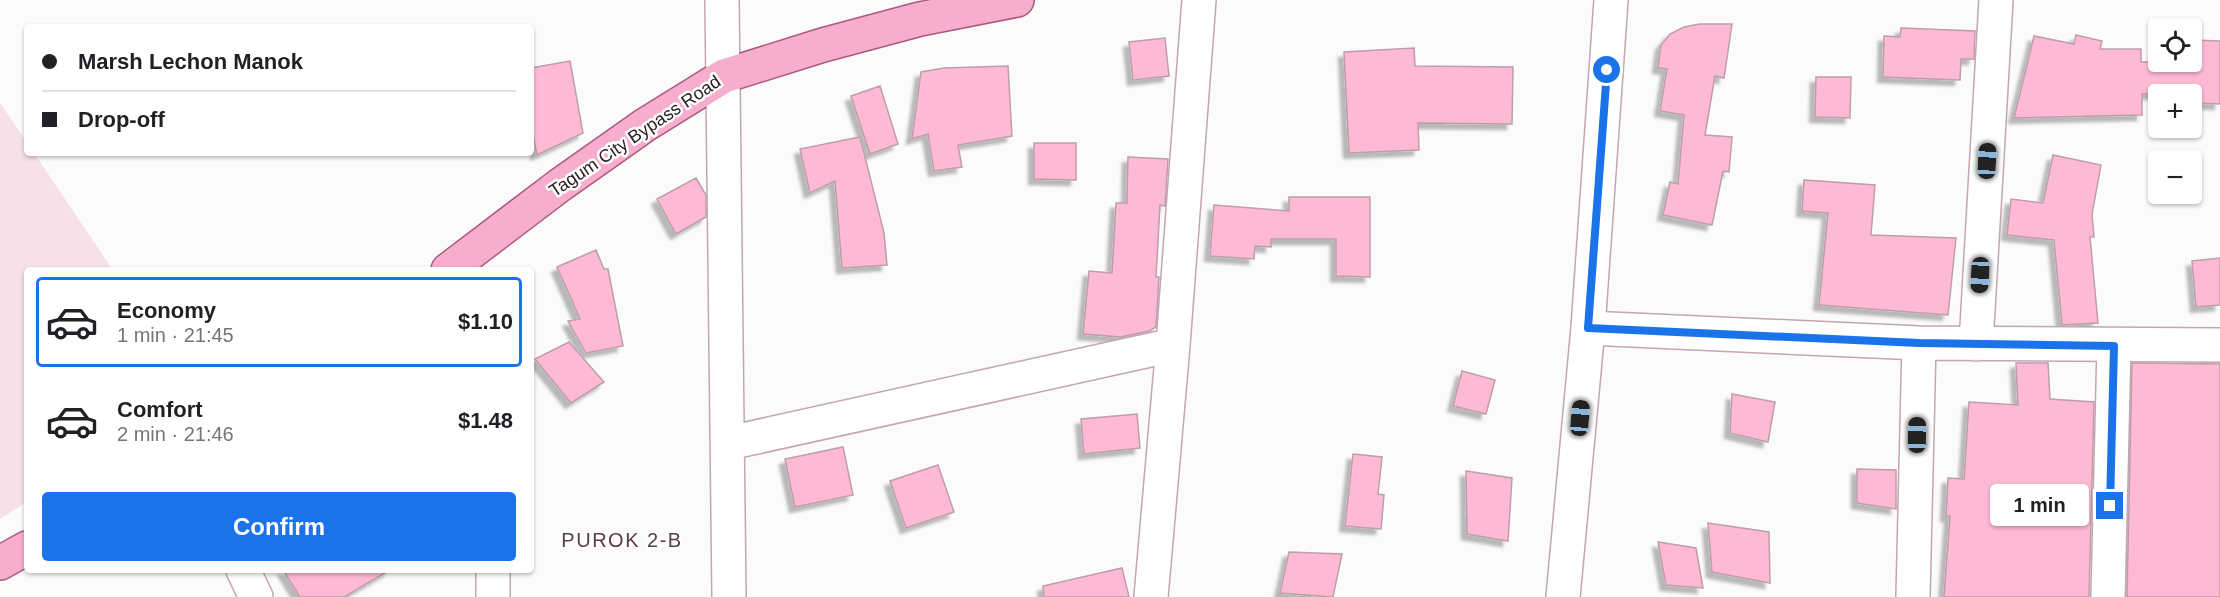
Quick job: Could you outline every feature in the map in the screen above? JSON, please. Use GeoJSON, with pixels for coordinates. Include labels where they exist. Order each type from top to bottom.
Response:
{"type":"FeatureCollection","features":[{"type":"Feature","properties":{"kind":"main road","name":"Tagum City Bypass Road"},"geometry":{"type":"LineString","coordinates":[[452,267],[616,145],[724,76],[823,45],[920,19],[1017,0]]}},
{"type":"Feature","properties":{"kind":"main road"},"geometry":{"type":"LineString","coordinates":[[0,563],[24,551]]}},
{"type":"Feature","properties":{"kind":"street"},"geometry":{"type":"LineString","coordinates":[[722,0],[729,443],[729,597]]}},
{"type":"Feature","properties":{"kind":"street"},"geometry":{"type":"LineString","coordinates":[[1151,597],[1199,0]]}},
{"type":"Feature","properties":{"kind":"street"},"geometry":{"type":"LineString","coordinates":[[1563,597],[1588,328],[1611,0]]}},
{"type":"Feature","properties":{"kind":"street"},"geometry":{"type":"LineString","coordinates":[[1976,344],[1996,0]]}},
{"type":"Feature","properties":{"kind":"street"},"geometry":{"type":"LineString","coordinates":[[1588,328],[1919,343],[2220,345]]}},
{"type":"Feature","properties":{"kind":"street"},"geometry":{"type":"LineString","coordinates":[[1912,597],[1919,343]]}},
{"type":"Feature","properties":{"kind":"street"},"geometry":{"type":"LineString","coordinates":[[729,443],[1173,345]]}},
{"type":"Feature","properties":{"kind":"street"},"geometry":{"type":"LineString","coordinates":[[2108,597],[2114,346]]}},
{"type":"Feature","properties":{"kind":"street"},"geometry":{"type":"LineString","coordinates":[[244,573],[256,597]]}},
{"type":"Feature","properties":{"kind":"street"},"geometry":{"type":"LineString","coordinates":[[493,573],[493,597]]}},
{"type":"Feature","properties":{"kind":"shaded area"},"geometry":{"type":"Polygon","coordinates":[[[0,103],[24,139],[24,156],[36,156],[111,267],[24,267],[24,504],[0,519],[0,103]]]}},
{"type":"Feature","properties":{"kind":"building"},"geometry":{"type":"Polygon","coordinates":[[[1700,24],[1732,24],[1724,78],[1715,76],[1705,135],[1732,137],[1729,172],[1723,171],[1712,225],[1663,215],[1670,182],[1678,184],[1684,115],[1660,111],[1667,69],[1658,68],[1661,45],[1670,34],[1684,27],[1700,24]]]}},
{"type":"Feature","properties":{"kind":"building"},"geometry":{"type":"Polygon","coordinates":[[[1901,28],[1975,31],[1974,59],[1961,59],[1960,80],[1883,77],[1884,36],[1900,37],[1901,28]]]}},
{"type":"Feature","properties":{"kind":"building"},"geometry":{"type":"Polygon","coordinates":[[[2076,35],[2102,41],[2100,49],[2141,49],[2141,62],[2148,62],[2148,72],[2202,72],[2202,40],[2220,41],[2220,104],[2202,103],[2202,84],[2148,84],[2148,94],[2142,94],[2142,115],[2014,118],[2034,36],[2074,44],[2076,35]]]}},
{"type":"Feature","properties":{"kind":"building"},"geometry":{"type":"Polygon","coordinates":[[[1165,38],[1169,76],[1133,80],[1129,42],[1165,38]]]}},
{"type":"Feature","properties":{"kind":"building"},"geometry":{"type":"Polygon","coordinates":[[[1414,48],[1415,66],[1513,67],[1512,124],[1418,123],[1419,150],[1349,153],[1344,52],[1414,48]]]}},
{"type":"Feature","properties":{"kind":"building"},"geometry":{"type":"Polygon","coordinates":[[[570,61],[583,133],[537,155],[534,140],[534,67],[570,61]]]}},
{"type":"Feature","properties":{"kind":"building"},"geometry":{"type":"Polygon","coordinates":[[[1008,66],[1012,136],[958,145],[962,167],[934,171],[928,134],[912,139],[921,72],[944,68],[1008,66]]]}},
{"type":"Feature","properties":{"kind":"building"},"geometry":{"type":"Polygon","coordinates":[[[1816,77],[1851,77],[1850,118],[1815,117],[1816,77]]]}},
{"type":"Feature","properties":{"kind":"building"},"geometry":{"type":"Polygon","coordinates":[[[880,86],[898,144],[870,154],[851,96],[880,86]]]}},
{"type":"Feature","properties":{"kind":"building"},"geometry":{"type":"Polygon","coordinates":[[[860,137],[884,233],[887,265],[842,268],[835,181],[810,193],[800,149],[860,137]]]}},
{"type":"Feature","properties":{"kind":"building"},"geometry":{"type":"Polygon","coordinates":[[[1034,143],[1076,143],[1076,180],[1034,179],[1034,143]]]}},
{"type":"Feature","properties":{"kind":"building"},"geometry":{"type":"Polygon","coordinates":[[[2053,155],[2101,165],[2092,214],[2094,237],[2090,237],[2098,323],[2062,325],[2054,240],[2007,235],[2011,199],[2043,203],[2053,155]]]}},
{"type":"Feature","properties":{"kind":"building"},"geometry":{"type":"Polygon","coordinates":[[[1128,157],[1168,159],[1165,206],[1160,205],[1156,327],[1149,331],[1121,337],[1083,334],[1089,271],[1112,273],[1116,203],[1127,203],[1128,157]]]}},
{"type":"Feature","properties":{"kind":"building"},"geometry":{"type":"Polygon","coordinates":[[[696,178],[706,195],[706,217],[676,234],[657,199],[696,178]]]}},
{"type":"Feature","properties":{"kind":"building"},"geometry":{"type":"Polygon","coordinates":[[[1804,180],[1875,185],[1871,235],[1956,238],[1948,315],[1819,305],[1828,213],[1802,211],[1804,180]]]}},
{"type":"Feature","properties":{"kind":"building"},"geometry":{"type":"Polygon","coordinates":[[[1289,197],[1370,197],[1370,277],[1336,276],[1336,239],[1271,239],[1271,247],[1255,246],[1254,259],[1210,256],[1214,205],[1289,211],[1289,197]]]}},
{"type":"Feature","properties":{"kind":"building"},"geometry":{"type":"Polygon","coordinates":[[[596,250],[604,269],[608,269],[623,346],[586,353],[568,321],[580,319],[557,267],[596,250]]]}},
{"type":"Feature","properties":{"kind":"building"},"geometry":{"type":"Polygon","coordinates":[[[2220,258],[2220,305],[2196,307],[2192,261],[2220,258]]]}},
{"type":"Feature","properties":{"kind":"building"},"geometry":{"type":"Polygon","coordinates":[[[569,342],[604,382],[571,403],[535,359],[569,342]]]}},
{"type":"Feature","properties":{"kind":"building"},"geometry":{"type":"Polygon","coordinates":[[[2016,363],[2048,363],[2050,399],[2094,402],[2089,597],[1944,597],[1950,516],[1946,516],[1948,478],[1964,479],[1969,402],[2018,405],[2016,363]]]}},
{"type":"Feature","properties":{"kind":"building"},"geometry":{"type":"Polygon","coordinates":[[[2132,363],[2220,364],[2220,597],[2127,597],[2132,363]]]}},
{"type":"Feature","properties":{"kind":"building"},"geometry":{"type":"Polygon","coordinates":[[[1462,371],[1495,380],[1486,414],[1453,406],[1462,371]]]}},
{"type":"Feature","properties":{"kind":"building"},"geometry":{"type":"Polygon","coordinates":[[[1732,394],[1775,402],[1768,442],[1730,433],[1732,394]]]}},
{"type":"Feature","properties":{"kind":"building"},"geometry":{"type":"Polygon","coordinates":[[[1137,414],[1140,448],[1084,454],[1081,419],[1137,414]]]}},
{"type":"Feature","properties":{"kind":"building"},"geometry":{"type":"Polygon","coordinates":[[[843,447],[853,495],[795,507],[785,459],[843,447]]]}},
{"type":"Feature","properties":{"kind":"building"},"geometry":{"type":"Polygon","coordinates":[[[1353,454],[1382,457],[1378,494],[1384,495],[1381,529],[1345,526],[1353,454]]]}},
{"type":"Feature","properties":{"kind":"building"},"geometry":{"type":"Polygon","coordinates":[[[938,465],[954,512],[906,528],[890,481],[938,465]]]}},
{"type":"Feature","properties":{"kind":"building"},"geometry":{"type":"Polygon","coordinates":[[[1857,469],[1896,470],[1896,509],[1857,503],[1857,469]]]}},
{"type":"Feature","properties":{"kind":"building"},"geometry":{"type":"Polygon","coordinates":[[[1466,471],[1512,478],[1508,541],[1467,534],[1466,471]]]}},
{"type":"Feature","properties":{"kind":"building"},"geometry":{"type":"Polygon","coordinates":[[[1708,523],[1769,532],[1770,583],[1712,572],[1708,523]]]}},
{"type":"Feature","properties":{"kind":"building"},"geometry":{"type":"Polygon","coordinates":[[[1658,542],[1696,548],[1703,588],[1666,585],[1658,542]]]}},
{"type":"Feature","properties":{"kind":"building"},"geometry":{"type":"Polygon","coordinates":[[[1289,552],[1342,554],[1333,597],[1280,593],[1289,552]]]}},
{"type":"Feature","properties":{"kind":"building"},"geometry":{"type":"Polygon","coordinates":[[[1122,568],[1129,597],[1044,597],[1043,586],[1122,568]]]}},
{"type":"Feature","properties":{"kind":"building"},"geometry":{"type":"Polygon","coordinates":[[[285,573],[385,573],[344,597],[300,597],[285,573]]]}},
{"type":"Feature","properties":{"kind":"district","name":"PUROK 2-B"},"geometry":{"type":"Point","coordinates":[622,540]}},
{"type":"Feature","properties":{"kind":"route"},"geometry":{"type":"LineString","coordinates":[[1607,70],[1588,328],[1919,343],[2114,346],[2110,506]]}}]}
